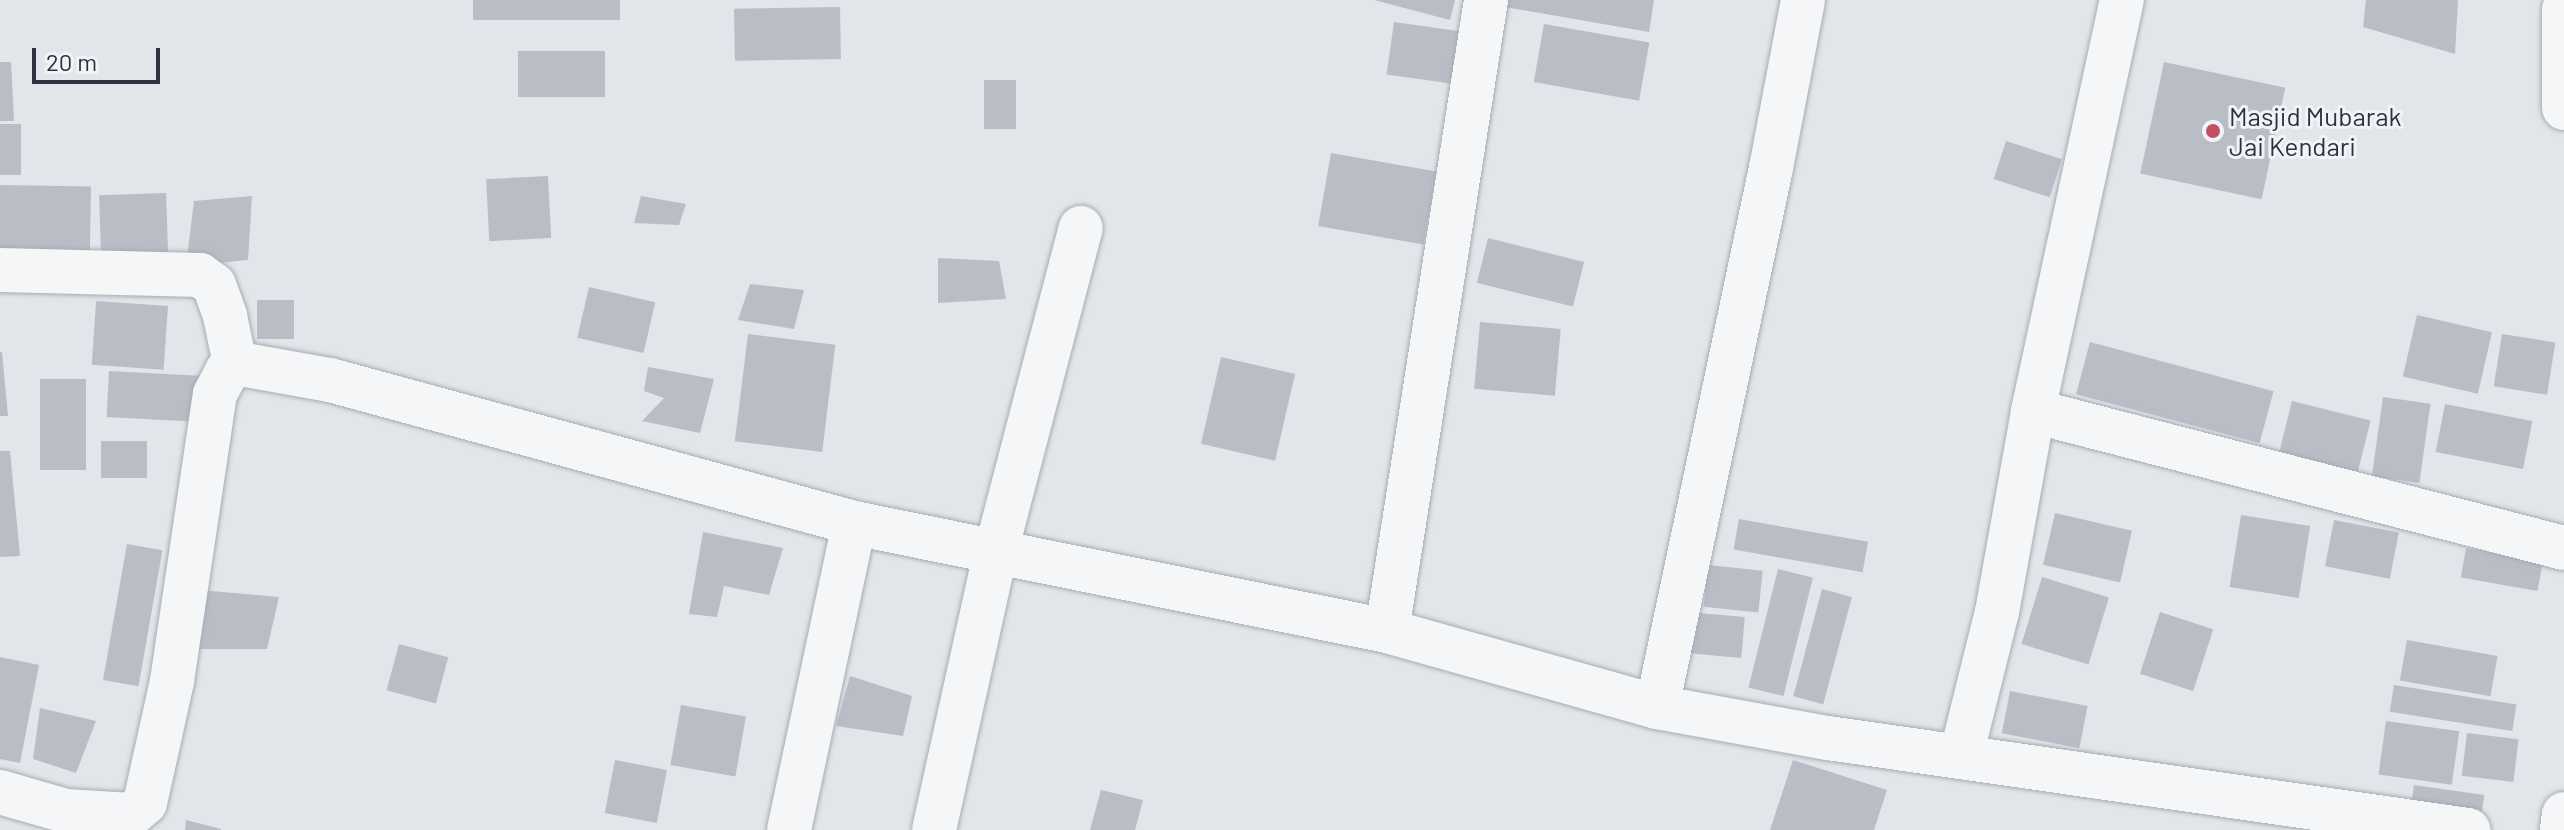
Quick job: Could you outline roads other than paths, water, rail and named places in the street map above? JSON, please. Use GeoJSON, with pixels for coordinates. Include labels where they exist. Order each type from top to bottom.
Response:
{"type":"FeatureCollection","features":[{"type":"Feature","properties":{"kind":"street"},"geometry":{"type":"LineString","coordinates":[[1387,631],[1486,0]]}},
{"type":"Feature","properties":{"kind":"street"},"geometry":{"type":"LineString","coordinates":[[1657,707],[1771,168],[1803,0]]}},
{"type":"Feature","properties":{"kind":"street"},"geometry":{"type":"LineString","coordinates":[[1961,756],[1997,612],[2033,411],[2122,0]]}},
{"type":"Feature","properties":{"kind":"street"},"geometry":{"type":"LineString","coordinates":[[2564,9],[2564,108]]}},
{"type":"Feature","properties":{"kind":"street"},"geometry":{"type":"LineString","coordinates":[[934,830],[996,551],[1081,228]]}},
{"type":"Feature","properties":{"kind":"street"},"geometry":{"type":"LineString","coordinates":[[0,270],[200,275],[214,285],[225,316],[235,364]]}},
{"type":"Feature","properties":{"kind":"street"},"geometry":{"type":"LineString","coordinates":[[235,364],[330,380],[854,523],[1387,631],[1657,707],[1828,738],[2468,830]]}},
{"type":"Feature","properties":{"kind":"street"},"geometry":{"type":"LineString","coordinates":[[0,792],[66,811],[131,815],[145,803],[172,681],[215,394],[221,379],[235,364]]}},
{"type":"Feature","properties":{"kind":"street"},"geometry":{"type":"LineString","coordinates":[[2033,411],[2564,548]]}},
{"type":"Feature","properties":{"kind":"street"},"geometry":{"type":"LineString","coordinates":[[789,830],[854,523]]}},
{"type":"Feature","properties":{"kind":"street"},"geometry":{"type":"LineString","coordinates":[[2562,830],[2564,814]]}},
{"type":"Feature","properties":{"kind":"place","name":"Masjid Mubarak Jai Kendari"},"geometry":{"type":"Point","coordinates":[2213,131]}}]}
